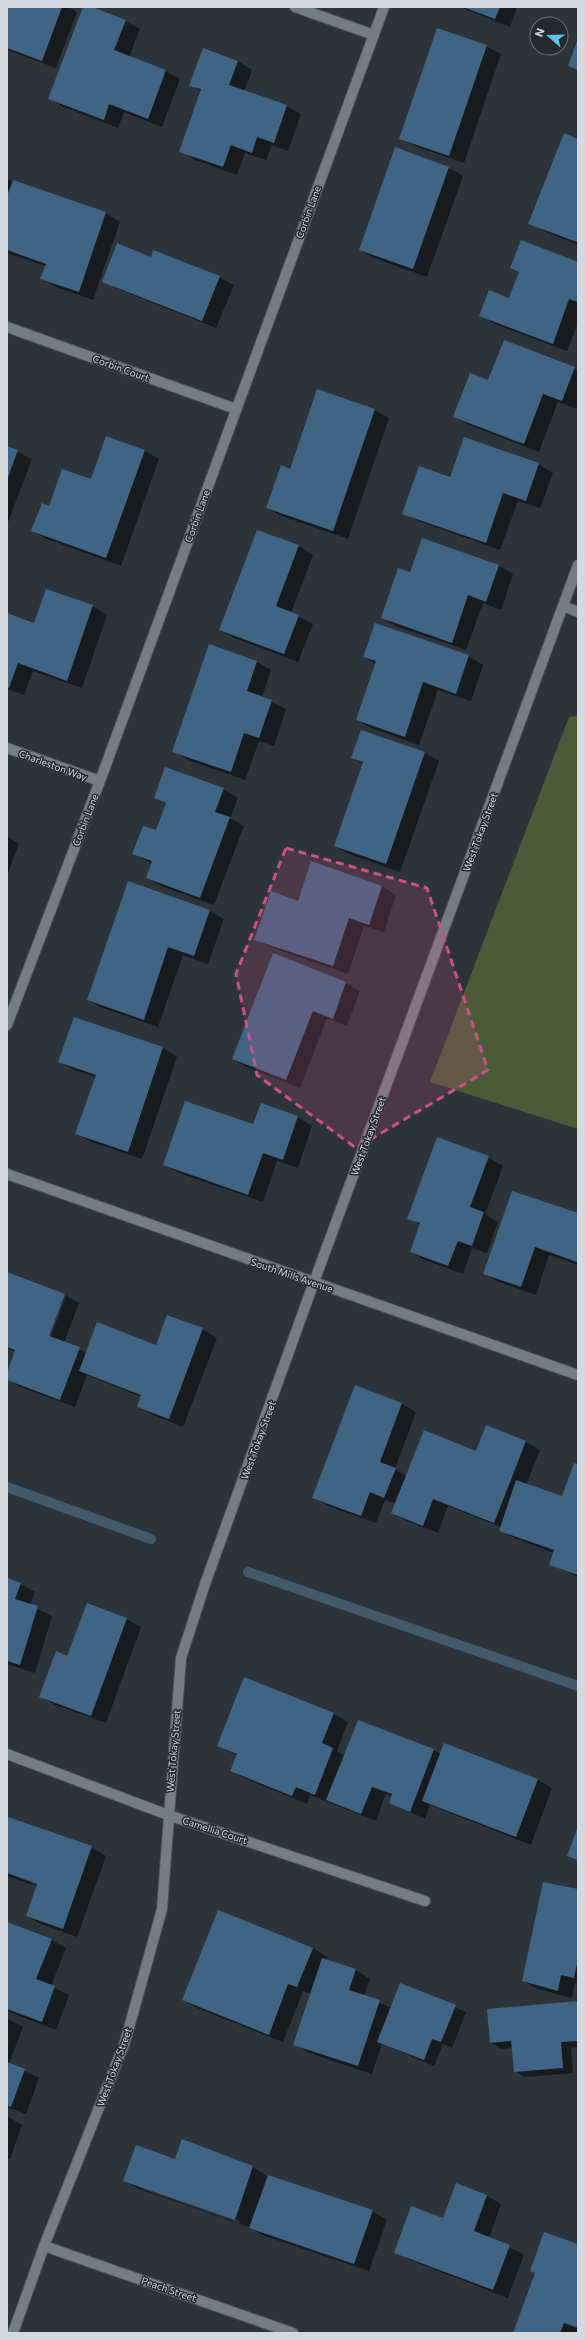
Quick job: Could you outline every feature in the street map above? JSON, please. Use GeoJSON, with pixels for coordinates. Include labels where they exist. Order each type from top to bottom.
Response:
{"type":"FeatureCollection","features":[{"type":"Feature","properties":{"kind":"street"},"geometry":{"type":"LineString","coordinates":[[295,7],[374,35]]}},
{"type":"Feature","properties":{"kind":"street","name":"Corbin Lane"},"geometry":{"type":"LineString","coordinates":[[7,1024],[100,781],[384,7]]}},
{"type":"Feature","properties":{"kind":"street","name":"Corbin Court"},"geometry":{"type":"LineString","coordinates":[[7,327],[236,409]]}},
{"type":"Feature","properties":{"kind":"street","name":"West Tokay Street"},"geometry":{"type":"LineString","coordinates":[[13,2333],[44,2246],[125,2042],[162,1909],[181,1658],[205,1584],[314,1282],[578,565]]}},
{"type":"Feature","properties":{"kind":"street"},"geometry":{"type":"LineString","coordinates":[[563,606],[578,612]]}},
{"type":"Feature","properties":{"kind":"street","name":"Charleston Way"},"geometry":{"type":"LineString","coordinates":[[7,748],[100,781]]}},
{"type":"Feature","properties":{"kind":"street","name":"South Mills Avenue"},"geometry":{"type":"LineString","coordinates":[[7,1174],[578,1375]]}},
{"type":"Feature","properties":{"kind":"street","name":"Camellia Court"},"geometry":{"type":"LineString","coordinates":[[7,1754],[168,1815],[425,1901]]}},
{"type":"Feature","properties":{"kind":"street","name":"Peach Street"},"geometry":{"type":"LineString","coordinates":[[44,2246],[293,2333]]}},
{"type":"Feature","properties":{"kind":"highlighted area"},"geometry":{"type":"Polygon","coordinates":[[[286,848],[427,888],[488,1070],[356,1148],[257,1075],[236,974],[286,848]]]}},
{"type":"Feature","properties":{"kind":"green space"},"geometry":{"type":"Polygon","coordinates":[[[578,716],[578,1129],[430,1082],[569,717],[578,716]]]}},
{"type":"Feature","properties":{"kind":"building"},"geometry":{"type":"Polygon","coordinates":[[[7,7],[62,7],[42,61],[7,48],[7,7]]]}},
{"type":"Feature","properties":{"kind":"building"},"geometry":{"type":"Polygon","coordinates":[[[83,7],[92,7],[126,20],[114,50],[166,70],[148,119],[109,104],[104,120],[48,99],[83,7]]]}},
{"type":"Feature","properties":{"kind":"building"},"geometry":{"type":"Polygon","coordinates":[[[463,7],[500,7],[495,19],[463,7]]]}},
{"type":"Feature","properties":{"kind":"building"},"geometry":{"type":"Polygon","coordinates":[[[437,28],[487,45],[449,156],[399,139],[437,28]]]}},
{"type":"Feature","properties":{"kind":"building"},"geometry":{"type":"Polygon","coordinates":[[[578,38],[578,70],[568,66],[578,38]]]}},
{"type":"Feature","properties":{"kind":"building"},"geometry":{"type":"Polygon","coordinates":[[[203,48],[238,61],[229,85],[287,105],[274,143],[257,137],[252,153],[231,145],[223,167],[179,152],[201,89],[189,86],[203,48]]]}},
{"type":"Feature","properties":{"kind":"building"},"geometry":{"type":"Polygon","coordinates":[[[564,133],[578,139],[577,242],[528,224],[564,133]]]}},
{"type":"Feature","properties":{"kind":"building"},"geometry":{"type":"Polygon","coordinates":[[[395,147],[449,167],[413,269],[359,250],[395,147]]]}},
{"type":"Feature","properties":{"kind":"building"},"geometry":{"type":"Polygon","coordinates":[[[13,180],[106,212],[79,292],[40,279],[46,264],[7,250],[7,196],[13,180]]]}},
{"type":"Feature","properties":{"kind":"building"},"geometry":{"type":"Polygon","coordinates":[[[521,240],[578,262],[578,302],[569,299],[553,344],[479,316],[489,290],[509,298],[519,272],[510,268],[521,240]]]}},
{"type":"Feature","properties":{"kind":"building"},"geometry":{"type":"Polygon","coordinates":[[[117,243],[151,257],[153,250],[220,276],[202,321],[102,282],[117,243]]]}},
{"type":"Feature","properties":{"kind":"building"},"geometry":{"type":"Polygon","coordinates":[[[504,340],[575,367],[562,401],[543,394],[524,444],[453,417],[470,373],[488,380],[504,340]]]}},
{"type":"Feature","properties":{"kind":"building"},"geometry":{"type":"Polygon","coordinates":[[[317,389],[375,409],[333,531],[266,508],[281,465],[290,469],[317,389]]]}},
{"type":"Feature","properties":{"kind":"building"},"geometry":{"type":"Polygon","coordinates":[[[106,436],[145,450],[106,558],[31,531],[42,503],[49,506],[62,469],[91,479],[106,436]]]}},
{"type":"Feature","properties":{"kind":"building"},"geometry":{"type":"Polygon","coordinates":[[[464,437],[539,463],[526,501],[503,493],[486,543],[402,514],[419,466],[450,477],[464,437]]]}},
{"type":"Feature","properties":{"kind":"building"},"geometry":{"type":"Polygon","coordinates":[[[7,446],[18,450],[7,480],[7,446]]]}},
{"type":"Feature","properties":{"kind":"building"},"geometry":{"type":"Polygon","coordinates":[[[257,530],[299,545],[276,606],[299,615],[284,654],[219,630],[257,530]]]}},
{"type":"Feature","properties":{"kind":"building"},"geometry":{"type":"Polygon","coordinates":[[[422,538],[499,565],[486,602],[468,595],[452,643],[381,618],[398,568],[410,572],[422,538]]]}},
{"type":"Feature","properties":{"kind":"building"},"geometry":{"type":"Polygon","coordinates":[[[46,589],[93,605],[67,681],[18,663],[9,688],[7,687],[7,613],[34,623],[46,589]]]}},
{"type":"Feature","properties":{"kind":"building"},"geometry":{"type":"Polygon","coordinates":[[[375,623],[469,655],[456,694],[423,682],[405,737],[356,720],[376,661],[363,657],[375,623]]]}},
{"type":"Feature","properties":{"kind":"building"},"geometry":{"type":"Polygon","coordinates":[[[209,644],[257,661],[247,691],[272,700],[259,738],[244,733],[231,772],[172,752],[209,644]]]}},
{"type":"Feature","properties":{"kind":"building"},"geometry":{"type":"Polygon","coordinates":[[[361,730],[425,752],[386,864],[334,846],[363,762],[351,758],[361,730]]]}},
{"type":"Feature","properties":{"kind":"building"},"geometry":{"type":"Polygon","coordinates":[[[165,767],[224,788],[215,812],[230,817],[200,898],[146,878],[152,861],[132,854],[143,826],[156,830],[166,803],[154,798],[165,767]]]}},
{"type":"Feature","properties":{"kind":"building"},"geometry":{"type":"Polygon","coordinates":[[[311,861],[382,886],[369,925],[349,918],[333,966],[254,940],[271,891],[298,901],[311,861]]]}},
{"type":"Feature","properties":{"kind":"building"},"geometry":{"type":"Polygon","coordinates":[[[128,881],[210,910],[194,956],[168,947],[144,1020],[87,1000],[128,881]]]}},
{"type":"Feature","properties":{"kind":"building"},"geometry":{"type":"Polygon","coordinates":[[[273,953],[346,982],[333,1019],[313,1011],[286,1080],[232,1059],[273,953]]]}},
{"type":"Feature","properties":{"kind":"building"},"geometry":{"type":"Polygon","coordinates":[[[74,1017],[163,1047],[128,1152],[75,1134],[96,1075],[58,1062],[74,1017]]]}},
{"type":"Feature","properties":{"kind":"building"},"geometry":{"type":"Polygon","coordinates":[[[185,1101],[253,1124],[261,1103],[298,1116],[283,1160],[263,1153],[248,1195],[163,1165],[185,1101]]]}},
{"type":"Feature","properties":{"kind":"building"},"geometry":{"type":"Polygon","coordinates":[[[437,1137],[489,1156],[470,1207],[484,1212],[472,1246],[458,1241],[448,1266],[410,1252],[420,1223],[407,1219],[437,1137]]]}},
{"type":"Feature","properties":{"kind":"building"},"geometry":{"type":"Polygon","coordinates":[[[512,1191],[578,1213],[577,1262],[535,1247],[521,1287],[483,1274],[512,1191]]]}},
{"type":"Feature","properties":{"kind":"building"},"geometry":{"type":"Polygon","coordinates":[[[7,1272],[65,1294],[49,1336],[80,1347],[60,1400],[7,1380],[7,1373],[15,1350],[7,1347],[7,1272]]]}},
{"type":"Feature","properties":{"kind":"building"},"geometry":{"type":"Polygon","coordinates":[[[167,1315],[203,1328],[169,1419],[137,1407],[141,1395],[79,1371],[97,1322],[156,1345],[167,1315]]]}},
{"type":"Feature","properties":{"kind":"building"},"geometry":{"type":"Polygon","coordinates":[[[355,1385],[402,1403],[380,1462],[396,1468],[384,1498],[370,1492],[361,1516],[312,1498],[355,1385]]]}},
{"type":"Feature","properties":{"kind":"building"},"geometry":{"type":"Polygon","coordinates":[[[486,1425],[526,1441],[494,1523],[433,1499],[423,1526],[391,1513],[424,1430],[476,1451],[486,1425]]]}},
{"type":"Feature","properties":{"kind":"building"},"geometry":{"type":"Polygon","coordinates":[[[574,1463],[578,1465],[578,1575],[549,1565],[554,1550],[499,1531],[516,1480],[562,1496],[574,1463]]]}},
{"type":"Feature","properties":{"kind":"building"},"geometry":{"type":"Polygon","coordinates":[[[7,1578],[21,1583],[15,1599],[38,1606],[20,1665],[7,1661],[7,1578]]]}},
{"type":"Feature","properties":{"kind":"building"},"geometry":{"type":"Polygon","coordinates":[[[87,1603],[127,1618],[91,1716],[39,1697],[56,1651],[67,1656],[87,1603]]]}},
{"type":"Feature","properties":{"kind":"building"},"geometry":{"type":"Polygon","coordinates":[[[244,1677],[334,1713],[322,1743],[333,1748],[315,1795],[296,1787],[292,1796],[230,1771],[237,1754],[217,1746],[244,1677]]]}},
{"type":"Feature","properties":{"kind":"building"},"geometry":{"type":"Polygon","coordinates":[[[358,1720],[434,1749],[410,1812],[389,1803],[392,1794],[372,1787],[361,1814],[326,1800],[358,1720]]]}},
{"type":"Feature","properties":{"kind":"building"},"geometry":{"type":"Polygon","coordinates":[[[444,1743],[538,1779],[516,1837],[422,1801],[444,1743]]]}},
{"type":"Feature","properties":{"kind":"building"},"geometry":{"type":"Polygon","coordinates":[[[8,1817],[92,1846],[63,1929],[26,1916],[37,1884],[7,1873],[8,1817]]]}},
{"type":"Feature","properties":{"kind":"building"},"geometry":{"type":"Polygon","coordinates":[[[578,1827],[578,1860],[567,1856],[578,1827]]]}},
{"type":"Feature","properties":{"kind":"building"},"geometry":{"type":"Polygon","coordinates":[[[543,1882],[578,1889],[578,1959],[574,1978],[561,1975],[558,1991],[522,1981],[543,1882]]]}},
{"type":"Feature","properties":{"kind":"building"},"geometry":{"type":"Polygon","coordinates":[[[218,1910],[313,1948],[297,1987],[288,1984],[269,2035],[182,2000],[218,1910]]]}},
{"type":"Feature","properties":{"kind":"building"},"geometry":{"type":"Polygon","coordinates":[[[7,1922],[52,1939],[36,1979],[55,1986],[42,2022],[7,2009],[7,1922]]]}},
{"type":"Feature","properties":{"kind":"building"},"geometry":{"type":"Polygon","coordinates":[[[322,1958],[356,1969],[349,1990],[380,2000],[358,2066],[293,2045],[322,1958]]]}},
{"type":"Feature","properties":{"kind":"building"},"geometry":{"type":"Polygon","coordinates":[[[400,1983],[456,2005],[441,2042],[432,2039],[424,2060],[377,2042],[400,1983]]]}},
{"type":"Feature","properties":{"kind":"building"},"geometry":{"type":"Polygon","coordinates":[[[578,2001],[578,2041],[561,2042],[563,2068],[514,2072],[511,2041],[490,2043],[487,2009],[578,2001]]]}},
{"type":"Feature","properties":{"kind":"building"},"geometry":{"type":"Polygon","coordinates":[[[7,2062],[25,2069],[11,2107],[7,2105],[7,2062]]]}},
{"type":"Feature","properties":{"kind":"building"},"geometry":{"type":"Polygon","coordinates":[[[182,2139],[253,2166],[235,2220],[123,2181],[136,2145],[175,2159],[182,2139]]]}},
{"type":"Feature","properties":{"kind":"building"},"geometry":{"type":"Polygon","coordinates":[[[268,2175],[373,2210],[354,2264],[249,2228],[268,2175]]]}},
{"type":"Feature","properties":{"kind":"building"},"geometry":{"type":"Polygon","coordinates":[[[456,2183],[487,2195],[474,2231],[510,2245],[493,2290],[394,2253],[411,2206],[443,2218],[456,2183]]]}},
{"type":"Feature","properties":{"kind":"building"},"geometry":{"type":"Polygon","coordinates":[[[544,2232],[578,2244],[578,2328],[564,2323],[560,2333],[513,2333],[535,2273],[530,2271],[544,2232]]]}},
{"type":"Feature","properties":{"kind":"waterway"},"geometry":{"type":"LineString","coordinates":[[7,1487],[151,1539]]}},
{"type":"Feature","properties":{"kind":"waterway"},"geometry":{"type":"LineString","coordinates":[[248,1572],[578,1686]]}}]}
